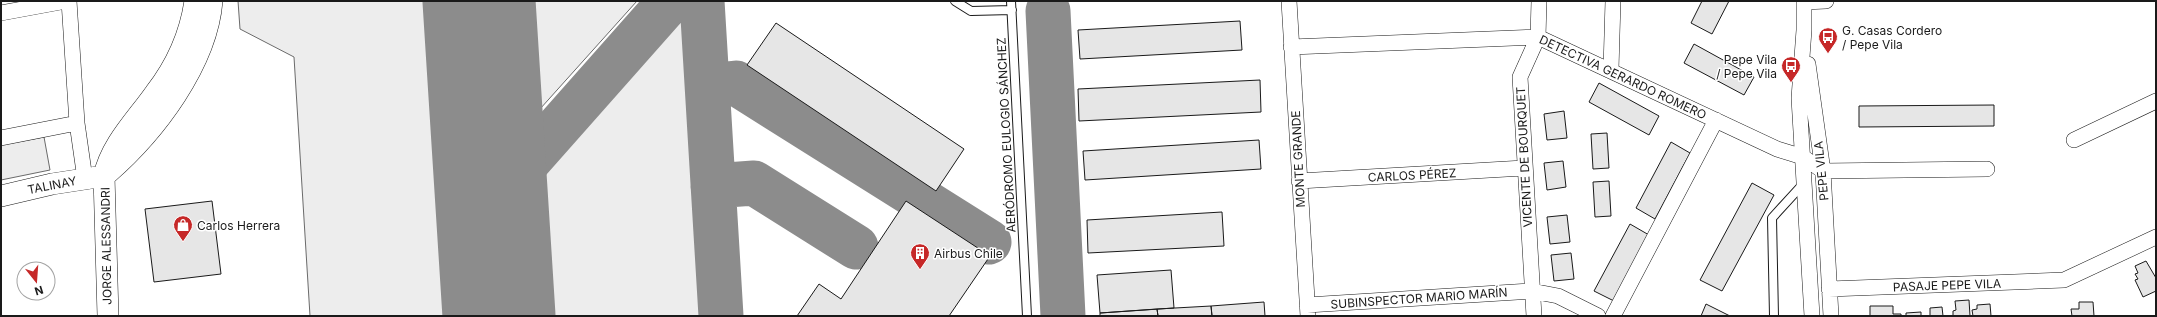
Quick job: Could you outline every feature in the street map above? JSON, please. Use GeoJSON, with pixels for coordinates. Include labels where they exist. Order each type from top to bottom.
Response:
{"type":"FeatureCollection","features":[{"type":"Feature","properties":{"kind":"main road","name":"JORGE ALESSANDRI"},"geometry":{"type":"LineString","coordinates":[[108,316],[94,178],[174,65],[188,31],[195,1]]}},
{"type":"Feature","properties":{"kind":"main road","name":"JORGE ALESSANDRI"},"geometry":{"type":"LineString","coordinates":[[94,178],[134,147],[180,89],[193,66],[204,40],[212,1]]}},
{"type":"Feature","properties":{"kind":"main road","name":"TALINAY"},"geometry":{"type":"LineString","coordinates":[[1,196],[94,178]]}},
{"type":"Feature","properties":{"kind":"street"},"geometry":{"type":"LineString","coordinates":[[1,13],[67,1],[77,123],[94,178]]}},
{"type":"Feature","properties":{"kind":"street","name":"MONTE GRANDE"},"geometry":{"type":"LineString","coordinates":[[1288,1],[1307,310]]}},
{"type":"Feature","properties":{"kind":"street","name":"VICENTE DE BOURQUET"},"geometry":{"type":"LineString","coordinates":[[1534,316],[1524,168],[1520,77],[1538,37],[1539,1]]}},
{"type":"Feature","properties":{"kind":"street"},"geometry":{"type":"LineString","coordinates":[[1611,69],[1613,1]]}},
{"type":"Feature","properties":{"kind":"street"},"geometry":{"type":"LineString","coordinates":[[1804,1],[1826,1]]}},
{"type":"Feature","properties":{"kind":"street","name":"PEPE VILA"},"geometry":{"type":"LineString","coordinates":[[1804,1],[1804,30],[1799,98],[1812,315],[1831,315],[1823,171],[1804,30]]}},
{"type":"Feature","properties":{"kind":"street","name":"DETECTIVA GERARDO ROMERO"},"geometry":{"type":"LineString","coordinates":[[1291,47],[1538,37],[1611,69],[1778,149],[1803,157],[1823,171]]}},
{"type":"Feature","properties":{"kind":"street"},"geometry":{"type":"LineString","coordinates":[[2074,140],[2156,101]]}},
{"type":"Feature","properties":{"kind":"street"},"geometry":{"type":"LineString","coordinates":[[1613,316],[1716,120]]}},
{"type":"Feature","properties":{"kind":"street"},"geometry":{"type":"LineString","coordinates":[[1,138],[77,123]]}},
{"type":"Feature","properties":{"kind":"street","name":"CARLOS PÉREZ"},"geometry":{"type":"LineString","coordinates":[[1299,181],[1524,168]]}},
{"type":"Feature","properties":{"kind":"street"},"geometry":{"type":"LineString","coordinates":[[1823,171],[1987,169]]}},
{"type":"Feature","properties":{"kind":"street","name":"PASAJE PEPE VILA"},"geometry":{"type":"LineString","coordinates":[[1829,290],[2064,280],[2156,237]]}},
{"type":"Feature","properties":{"kind":"street"},"geometry":{"type":"LineString","coordinates":[[1532,291],[1558,296],[1598,316]]}},
{"type":"Feature","properties":{"kind":"street","name":"SUBINSPECTOR MARIO MARÍN"},"geometry":{"type":"LineString","coordinates":[[1307,310],[1532,291]]}},
{"type":"Feature","properties":{"kind":"lane"},"geometry":{"type":"LineString","coordinates":[[955,1],[971,11],[1012,10]]}},
{"type":"Feature","properties":{"kind":"lane","name":"AERÓDROMO EULOGIO SÁNCHEZ"},"geometry":{"type":"LineString","coordinates":[[1011,1],[1027,316]]}},
{"type":"Feature","properties":{"kind":"lane"},"geometry":{"type":"LineString","coordinates":[[1774,316],[1772,218],[1804,183]]}},
{"type":"Feature","properties":{"kind":"shaded area"},"geometry":{"type":"Polygon","coordinates":[[[238,1],[433,1],[452,316],[310,316],[294,57],[240,29],[238,1]]]}},
{"type":"Feature","properties":{"kind":"shaded area"},"geometry":{"type":"Polygon","coordinates":[[[509,1],[637,1],[531,119],[521,121],[516,119],[509,1]]]}},
{"type":"Feature","properties":{"kind":"shaded area"},"geometry":{"type":"Polygon","coordinates":[[[675,11],[686,16],[704,316],[532,316],[523,208],[541,161],[665,15],[675,11]]]}},
{"type":"Feature","properties":{"kind":"shaded area"},"geometry":{"type":"Polygon","coordinates":[[[44,137],[50,170],[1,180],[1,145],[44,137]]]}},
{"type":"Feature","properties":{"kind":"building"},"geometry":{"type":"Polygon","coordinates":[[[1702,1],[1729,1],[1712,34],[1691,23],[1702,1]]]}},
{"type":"Feature","properties":{"kind":"building"},"geometry":{"type":"Polygon","coordinates":[[[1240,21],[1242,50],[1080,59],[1078,30],[1240,21]]]}},
{"type":"Feature","properties":{"kind":"building"},"geometry":{"type":"Polygon","coordinates":[[[776,23],[964,149],[936,191],[747,65],[776,23]]]}},
{"type":"Feature","properties":{"kind":"building"},"geometry":{"type":"Polygon","coordinates":[[[1694,44],[1754,77],[1744,95],[1684,63],[1694,44]]]}},
{"type":"Feature","properties":{"kind":"building"},"geometry":{"type":"Polygon","coordinates":[[[1260,80],[1261,112],[1079,121],[1078,89],[1260,80]]]}},
{"type":"Feature","properties":{"kind":"building"},"geometry":{"type":"Polygon","coordinates":[[[1599,83],[1659,116],[1649,135],[1589,102],[1599,83]]]}},
{"type":"Feature","properties":{"kind":"building"},"geometry":{"type":"Polygon","coordinates":[[[1994,105],[1994,126],[1859,127],[1859,106],[1994,105]]]}},
{"type":"Feature","properties":{"kind":"building"},"geometry":{"type":"Polygon","coordinates":[[[1564,111],[1567,138],[1547,140],[1544,114],[1564,111]]]}},
{"type":"Feature","properties":{"kind":"building"},"geometry":{"type":"Polygon","coordinates":[[[1607,133],[1609,168],[1593,169],[1591,134],[1607,133]]]}},
{"type":"Feature","properties":{"kind":"building"},"geometry":{"type":"Polygon","coordinates":[[[1259,140],[1261,169],[1085,180],[1083,151],[1259,140]]]}},
{"type":"Feature","properties":{"kind":"building"},"geometry":{"type":"Polygon","coordinates":[[[1671,142],[1690,153],[1655,219],[1636,208],[1671,142]]]}},
{"type":"Feature","properties":{"kind":"building"},"geometry":{"type":"Polygon","coordinates":[[[1563,161],[1566,187],[1547,190],[1544,163],[1563,161]]]}},
{"type":"Feature","properties":{"kind":"building"},"geometry":{"type":"Polygon","coordinates":[[[1609,181],[1611,216],[1595,217],[1593,182],[1609,181]]]}},
{"type":"Feature","properties":{"kind":"building"},"geometry":{"type":"Polygon","coordinates":[[[1752,183],[1774,195],[1722,291],[1700,280],[1752,183]]]}},
{"type":"Feature","properties":{"kind":"building","name":"Carlos Herrera"},"geometry":{"type":"Polygon","coordinates":[[[212,201],[221,274],[154,282],[145,209],[212,201]]]}},
{"type":"Feature","properties":{"kind":"building","name":"Airbus Chile"},"geometry":{"type":"Polygon","coordinates":[[[906,201],[990,256],[949,316],[797,316],[819,284],[841,299],[906,201]]]}},
{"type":"Feature","properties":{"kind":"building"},"geometry":{"type":"Polygon","coordinates":[[[1222,212],[1224,246],[1088,253],[1087,220],[1222,212]]]}},
{"type":"Feature","properties":{"kind":"building"},"geometry":{"type":"Polygon","coordinates":[[[1567,215],[1570,242],[1550,244],[1547,217],[1567,215]]]}},
{"type":"Feature","properties":{"kind":"building"},"geometry":{"type":"Polygon","coordinates":[[[1630,224],[1649,235],[1614,301],[1594,291],[1630,224]]]}},
{"type":"Feature","properties":{"kind":"building"},"geometry":{"type":"Polygon","coordinates":[[[1571,253],[1574,279],[1554,281],[1551,255],[1571,253]]]}},
{"type":"Feature","properties":{"kind":"building"},"geometry":{"type":"Polygon","coordinates":[[[2146,261],[2156,278],[2156,291],[2143,297],[2135,280],[2138,279],[2135,274],[2138,273],[2135,266],[2146,261]]]}},
{"type":"Feature","properties":{"kind":"building"},"geometry":{"type":"Polygon","coordinates":[[[1171,270],[1174,308],[1100,313],[1097,275],[1171,270]]]}},
{"type":"Feature","properties":{"kind":"building"},"geometry":{"type":"Polygon","coordinates":[[[1969,300],[1970,316],[1953,316],[1953,311],[1956,310],[1955,301],[1969,300]]]}},
{"type":"Feature","properties":{"kind":"building"},"geometry":{"type":"Polygon","coordinates":[[[1264,302],[1265,316],[1212,316],[1211,306],[1264,302]]]}},
{"type":"Feature","properties":{"kind":"building"},"geometry":{"type":"Polygon","coordinates":[[[2079,302],[2093,302],[2094,316],[2072,316],[2071,309],[2079,309],[2079,302]]]}},
{"type":"Feature","properties":{"kind":"building"},"geometry":{"type":"Polygon","coordinates":[[[1706,304],[1730,316],[1701,316],[1706,304]]]}},
{"type":"Feature","properties":{"kind":"building"},"geometry":{"type":"Polygon","coordinates":[[[1990,304],[1991,316],[1973,316],[1972,310],[1977,309],[1977,305],[1990,304]]]}},
{"type":"Feature","properties":{"kind":"building"},"geometry":{"type":"Polygon","coordinates":[[[1211,306],[1212,316],[1158,316],[1157,309],[1211,306]]]}},
{"type":"Feature","properties":{"kind":"building"},"geometry":{"type":"Polygon","coordinates":[[[1870,306],[1893,306],[1893,314],[1901,314],[1901,316],[1870,316],[1870,306]]]}},
{"type":"Feature","properties":{"kind":"building"},"geometry":{"type":"Polygon","coordinates":[[[1942,307],[1943,316],[1930,316],[1930,308],[1942,307]]]}},
{"type":"Feature","properties":{"kind":"building"},"geometry":{"type":"Polygon","coordinates":[[[1157,309],[1158,316],[1100,316],[1100,313],[1157,309]]]}},
{"type":"Feature","properties":{"kind":"building"},"geometry":{"type":"Polygon","coordinates":[[[1921,312],[1921,316],[1906,316],[1906,313],[1921,312]]]}},
{"type":"Feature","properties":{"kind":"taxiway"},"geometry":{"type":"LineString","coordinates":[[492,202],[670,1]]}},
{"type":"Feature","properties":{"kind":"taxiway"},"geometry":{"type":"LineString","coordinates":[[702,1],[721,316]]}},
{"type":"Feature","properties":{"kind":"taxiway"},"geometry":{"type":"LineString","coordinates":[[1048,11],[1063,316]]}},
{"type":"Feature","properties":{"kind":"taxiway"},"geometry":{"type":"LineString","coordinates":[[708,86],[736,83],[989,242]]}},
{"type":"Feature","properties":{"kind":"taxiway"},"geometry":{"type":"LineString","coordinates":[[713,186],[754,183],[856,247]]}},
{"type":"Feature","properties":{"kind":"runway"},"geometry":{"type":"LineString","coordinates":[[479,1],[499,316]]}},
{"type":"Feature","properties":{"kind":"place","name":"G. Casas Cordero / Pepe Vila"},"geometry":{"type":"Point","coordinates":[1828,54]}},
{"type":"Feature","properties":{"kind":"place","name":"Pepe Vila / Pepe Vila"},"geometry":{"type":"Point","coordinates":[1791,83]}},
{"type":"Feature","properties":{"kind":"place","name":"Carlos Herrera"},"geometry":{"type":"Point","coordinates":[183,242]}},
{"type":"Feature","properties":{"kind":"place","name":"Airbus Chile"},"geometry":{"type":"Point","coordinates":[920,270]}}]}
